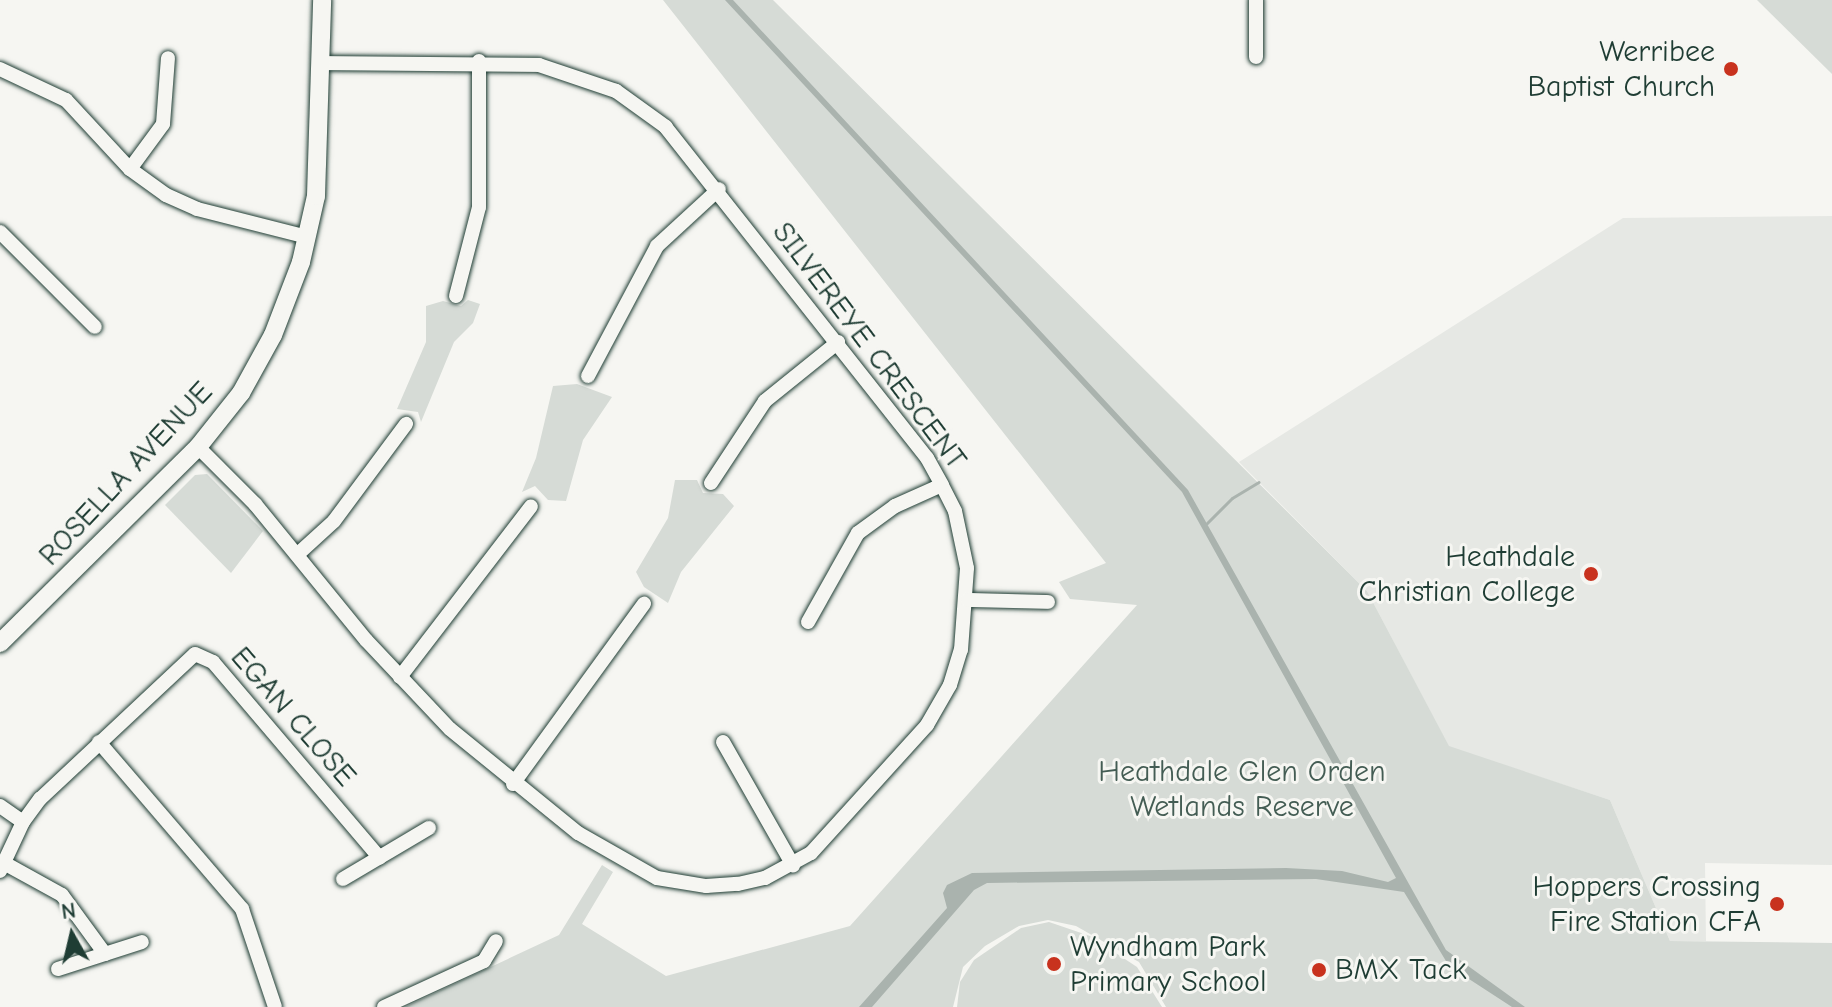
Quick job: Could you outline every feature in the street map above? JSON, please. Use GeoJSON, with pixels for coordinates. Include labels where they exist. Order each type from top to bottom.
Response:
{"type":"FeatureCollection","features":[{"type":"Feature","properties":{"kind":"street","name":"ROSELLA AVENUE"},"geometry":{"type":"LineString","coordinates":[[0,643],[198,447],[241,393],[273,335],[308,237],[319,169],[322,0]]}},
{"type":"Feature","properties":{"kind":"street"},"geometry":{"type":"LineString","coordinates":[[1256,0],[1256,57]]}},
{"type":"Feature","properties":{"kind":"street"},"geometry":{"type":"LineString","coordinates":[[130,169],[163,124],[168,58]]}},
{"type":"Feature","properties":{"kind":"street","name":"SILVEREYE CRESCENT"},"geometry":{"type":"LineString","coordinates":[[198,447],[299,553],[400,677],[513,784],[578,833],[657,878],[706,886],[738,884],[793,865],[827,839],[927,725],[950,685],[968,600],[964,541],[942,485],[927,458],[838,342],[719,189],[666,127],[616,91],[555,68],[479,61],[321,63]]}},
{"type":"Feature","properties":{"kind":"street"},"geometry":{"type":"LineString","coordinates":[[456,296],[479,207],[479,61]]}},
{"type":"Feature","properties":{"kind":"street"},"geometry":{"type":"LineString","coordinates":[[0,69],[66,100],[130,169],[197,209],[308,237]]}},
{"type":"Feature","properties":{"kind":"street"},"geometry":{"type":"LineString","coordinates":[[588,376],[657,246],[719,189]]}},
{"type":"Feature","properties":{"kind":"street"},"geometry":{"type":"LineString","coordinates":[[0,232],[95,327]]}},
{"type":"Feature","properties":{"kind":"street"},"geometry":{"type":"LineString","coordinates":[[711,483],[765,401],[838,342]]}},
{"type":"Feature","properties":{"kind":"street"},"geometry":{"type":"LineString","coordinates":[[299,553],[334,521],[406,424]]}},
{"type":"Feature","properties":{"kind":"street"},"geometry":{"type":"LineString","coordinates":[[808,622],[858,533],[895,506],[942,485]]}},
{"type":"Feature","properties":{"kind":"street"},"geometry":{"type":"LineString","coordinates":[[400,677],[531,506]]}},
{"type":"Feature","properties":{"kind":"street"},"geometry":{"type":"LineString","coordinates":[[968,600],[1048,602]]}},
{"type":"Feature","properties":{"kind":"street"},"geometry":{"type":"LineString","coordinates":[[513,784],[644,604]]}},
{"type":"Feature","properties":{"kind":"street","name":"EGAN CLOSE"},"geometry":{"type":"LineString","coordinates":[[2,867],[23,822],[181,661],[203,655],[380,858]]}},
{"type":"Feature","properties":{"kind":"street"},"geometry":{"type":"LineString","coordinates":[[99,742],[242,909],[275,1007]]}},
{"type":"Feature","properties":{"kind":"street"},"geometry":{"type":"LineString","coordinates":[[723,742],[793,865]]}},
{"type":"Feature","properties":{"kind":"street"},"geometry":{"type":"LineString","coordinates":[[0,806],[23,822]]}},
{"type":"Feature","properties":{"kind":"street"},"geometry":{"type":"LineString","coordinates":[[343,879],[429,828]]}},
{"type":"Feature","properties":{"kind":"street"},"geometry":{"type":"LineString","coordinates":[[2,867],[62,895],[105,954]]}},
{"type":"Feature","properties":{"kind":"street"},"geometry":{"type":"LineString","coordinates":[[384,1007],[484,961],[496,941]]}},
{"type":"Feature","properties":{"kind":"street"},"geometry":{"type":"LineString","coordinates":[[58,969],[142,942]]}},
{"type":"Feature","properties":{"kind":"shaded area"},"geometry":{"type":"Polygon","coordinates":[[[725,0],[733,0],[1188,490],[1446,950],[1525,1007],[1512,1007],[1449,966],[1404,892],[1316,879],[987,883],[974,890],[872,1007],[859,1007],[947,908],[943,893],[947,885],[972,873],[1286,868],[1342,871],[1388,882],[1396,878],[1182,492],[725,0]]]}},
{"type":"Feature","properties":{"kind":"shaded area","name":"Heathdale Christian College"},"geometry":{"type":"Polygon","coordinates":[[[1832,216],[1832,865],[1705,863],[1706,941],[1670,941],[1610,800],[1449,747],[1367,591],[1239,462],[1623,218],[1832,216]]]}},
{"type":"Feature","properties":{"kind":"green space","name":"Heathdale Glen Orden Wetlands Reserve"},"geometry":{"type":"Polygon","coordinates":[[[663,0],[773,0],[1367,591],[1449,746],[1610,800],[1670,941],[1832,943],[1832,1007],[1166,1007],[1139,962],[1076,926],[1048,920],[1019,926],[985,946],[963,967],[953,1007],[405,1007],[559,935],[602,865],[613,872],[582,924],[666,976],[850,926],[1137,605],[1070,599],[1059,582],[1106,563],[663,0]]]}},
{"type":"Feature","properties":{"kind":"green space"},"geometry":{"type":"Polygon","coordinates":[[[1757,0],[1832,0],[1832,74],[1757,0]]]}},
{"type":"Feature","properties":{"kind":"green space"},"geometry":{"type":"Polygon","coordinates":[[[468,300],[480,304],[473,323],[454,342],[421,422],[418,412],[397,409],[426,342],[426,306],[443,301],[461,306],[468,300]]]}},
{"type":"Feature","properties":{"kind":"green space"},"geometry":{"type":"Polygon","coordinates":[[[577,384],[612,397],[583,440],[566,501],[548,500],[535,486],[522,492],[536,458],[553,386],[577,384]]]}},
{"type":"Feature","properties":{"kind":"green space"},"geometry":{"type":"Polygon","coordinates":[[[207,474],[263,531],[231,573],[165,505],[195,475],[207,474]]]}},
{"type":"Feature","properties":{"kind":"green space"},"geometry":{"type":"Polygon","coordinates":[[[675,480],[697,480],[703,493],[723,494],[734,506],[681,572],[668,603],[644,587],[636,572],[668,518],[675,480]]]}},
{"type":"Feature","properties":{"kind":"green space","name":"Wyndham Park Primary School"},"geometry":{"type":"Polygon","coordinates":[[[1049,922],[1090,936],[1137,967],[1162,1007],[957,1007],[960,982],[974,960],[1021,928],[1049,922]]]}},
{"type":"Feature","properties":{"kind":"waterway"},"geometry":{"type":"LineString","coordinates":[[1207,523],[1232,498],[1259,482]]}},
{"type":"Feature","properties":{"kind":"place","name":"Werribee Baptist Church"},"geometry":{"type":"Point","coordinates":[1731,69]}},
{"type":"Feature","properties":{"kind":"place","name":"Heathdale Christian College"},"geometry":{"type":"Point","coordinates":[1591,574]}},
{"type":"Feature","properties":{"kind":"place","name":"Hoppers Crossing Fire Station CFA"},"geometry":{"type":"Point","coordinates":[1777,904]}},
{"type":"Feature","properties":{"kind":"place","name":"Wyndham Park Primary School"},"geometry":{"type":"Point","coordinates":[1054,964]}},
{"type":"Feature","properties":{"kind":"place","name":"BMX Tack"},"geometry":{"type":"Point","coordinates":[1319,970]}}]}
